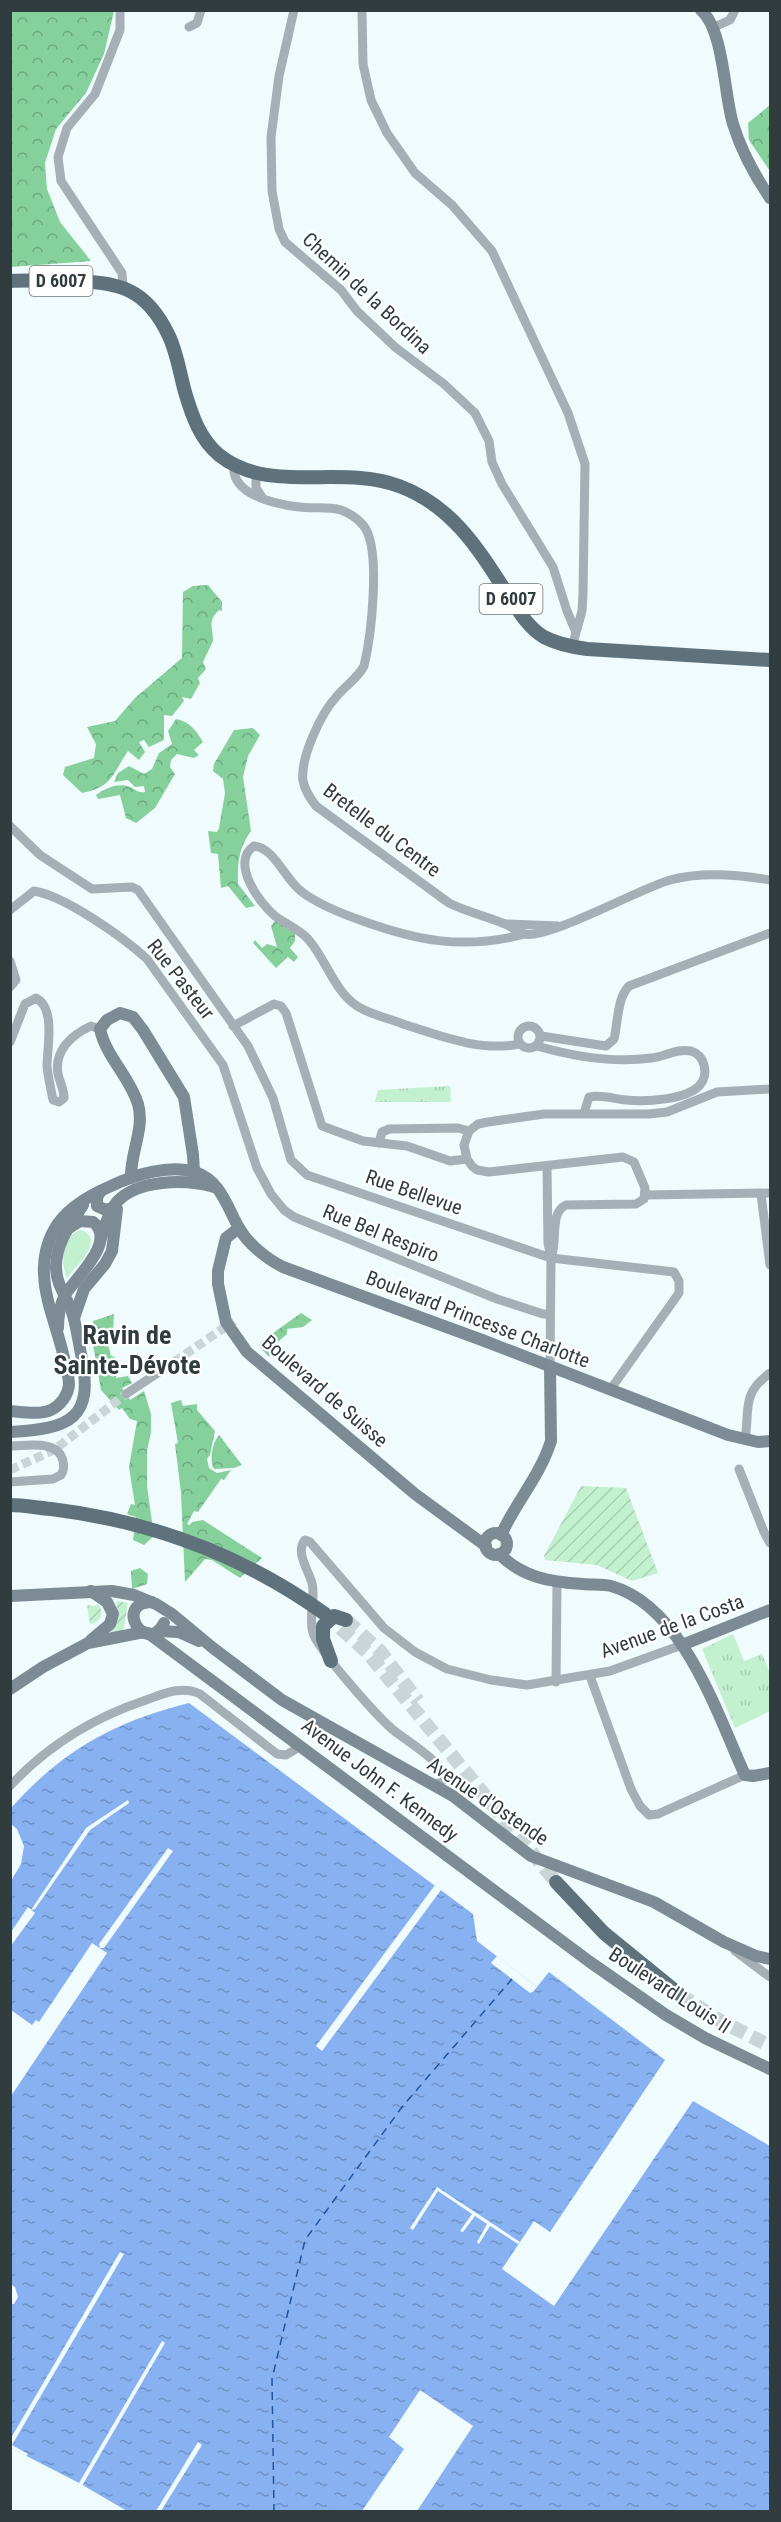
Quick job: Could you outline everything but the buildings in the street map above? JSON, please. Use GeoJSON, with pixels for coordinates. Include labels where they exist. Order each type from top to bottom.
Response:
{"type":"FeatureCollection","features":[{"type":"Feature","properties":{"kind":"main road"},"geometry":{"type":"LineString","coordinates":[[704,12],[712,28],[733,126],[749,163],[771,198]]}},
{"type":"Feature","properties":{"kind":"main road","name":"D 6007"},"geometry":{"type":"LineString","coordinates":[[10,281],[117,285],[150,307],[161,321],[170,338],[192,417],[207,442],[234,464],[256,474],[362,476],[382,480],[418,494],[439,508],[468,535],[523,618],[543,636],[572,647],[771,660]]}},
{"type":"Feature","properties":{"kind":"main road"},"geometry":{"type":"LineString","coordinates":[[131,1178],[132,1160],[140,1129],[138,1104],[106,1047],[100,1029],[107,1020],[120,1013],[133,1017],[143,1030],[184,1097],[194,1172]]}},
{"type":"Feature","properties":{"kind":"main road"},"geometry":{"type":"LineString","coordinates":[[10,1411],[51,1410],[63,1400],[69,1382],[59,1335],[50,1308],[44,1263],[49,1240],[59,1222],[70,1211],[102,1190],[131,1178],[157,1172],[194,1172],[203,1176],[217,1188]]}},
{"type":"Feature","properties":{"kind":"main road"},"geometry":{"type":"LineString","coordinates":[[102,1190],[97,1197],[97,1206],[106,1210],[112,1208],[128,1193],[141,1187],[195,1183],[217,1188]]}},
{"type":"Feature","properties":{"kind":"main road","name":"Boulevard Princesse Charlotte"},"geometry":{"type":"LineString","coordinates":[[217,1188],[227,1200],[239,1228],[273,1262],[283,1267],[771,1450]]}},
{"type":"Feature","properties":{"kind":"main road"},"geometry":{"type":"LineString","coordinates":[[74,1319],[84,1289],[105,1264],[112,1251],[117,1210],[128,1193]]}},
{"type":"Feature","properties":{"kind":"main road"},"geometry":{"type":"LineString","coordinates":[[10,1432],[43,1430],[58,1426],[75,1415],[86,1392],[86,1377],[74,1319],[57,1276],[58,1249],[85,1201]]}},
{"type":"Feature","properties":{"kind":"main road"},"geometry":{"type":"LineString","coordinates":[[59,1335],[58,1319],[61,1306],[73,1282],[99,1246],[112,1208]]}},
{"type":"Feature","properties":{"kind":"main road"},"geometry":{"type":"LineString","coordinates":[[67,1230],[80,1221],[90,1221],[98,1227],[99,1246]]}},
{"type":"Feature","properties":{"kind":"main road","name":"Boulevard de Suisse"},"geometry":{"type":"LineString","coordinates":[[239,1228],[226,1238],[218,1271],[226,1322],[247,1352],[415,1494],[486,1546]]}},
{"type":"Feature","properties":{"kind":"main road"},"geometry":{"type":"LineString","coordinates":[[501,1534],[539,1472],[551,1441],[550,1367]]}},
{"type":"Feature","properties":{"kind":"main road","name":"Boulevard Princesse Charlotte"},"geometry":{"type":"LineString","coordinates":[[751,1441],[771,1442]]}},
{"type":"Feature","properties":{"kind":"main road"},"geometry":{"type":"LineString","coordinates":[[10,1505],[119,1521],[185,1541],[269,1578],[326,1614]]}},
{"type":"Feature","properties":{"kind":"main road"},"geometry":{"type":"LineString","coordinates":[[10,1511],[48,1509]]}},
{"type":"Feature","properties":{"kind":"main road"},"geometry":{"type":"LineString","coordinates":[[499,1554],[507,1545],[506,1539],[501,1534],[495,1533],[489,1536],[486,1546],[490,1552],[499,1554],[520,1571],[557,1583],[610,1586],[638,1599],[656,1611],[691,1658],[745,1775],[771,1773]]}},
{"type":"Feature","properties":{"kind":"main road"},"geometry":{"type":"LineString","coordinates":[[10,1689],[43,1666],[88,1643],[110,1624],[113,1614],[107,1602],[91,1591]]}},
{"type":"Feature","properties":{"kind":"main road","name":"Avenue d'Ostende"},"geometry":{"type":"LineString","coordinates":[[10,1596],[91,1591],[134,1594],[182,1621],[213,1648],[299,1710],[432,1783],[531,1856],[547,1864],[654,1902],[753,1959],[771,1959]]}},
{"type":"Feature","properties":{"kind":"main road"},"geometry":{"type":"LineString","coordinates":[[139,1605],[156,1605],[164,1614],[156,1630],[135,1624],[134,1612],[139,1605]]}},
{"type":"Feature","properties":{"kind":"main road","name":"Avenue de la Costa"},"geometry":{"type":"LineString","coordinates":[[682,1645],[771,1610]]}},
{"type":"Feature","properties":{"kind":"main road"},"geometry":{"type":"LineString","coordinates":[[331,1661],[323,1639],[323,1626],[334,1616],[346,1620]]}},
{"type":"Feature","properties":{"kind":"main road"},"geometry":{"type":"LineString","coordinates":[[88,1643],[156,1630]]}},
{"type":"Feature","properties":{"kind":"main road","name":"Avenue d'Ostende"},"geometry":{"type":"LineString","coordinates":[[156,1630],[186,1635],[213,1648]]}},
{"type":"Feature","properties":{"kind":"main road","name":"Avenue John F. Kennedy"},"geometry":{"type":"LineString","coordinates":[[156,1630],[170,1641],[183,1657],[553,1935]]}},
{"type":"Feature","properties":{"kind":"main road"},"geometry":{"type":"LineString","coordinates":[[556,1882],[604,1933],[679,1994]]}},
{"type":"Feature","properties":{"kind":"main road","name":"Boulevard Louis II"},"geometry":{"type":"LineString","coordinates":[[553,1935],[666,2015],[705,2038],[771,2069]]}},
{"type":"Feature","properties":{"kind":"street"},"geometry":{"type":"LineString","coordinates":[[117,285],[122,273],[61,181],[58,157],[67,128],[96,94],[120,30],[120,10]]}},
{"type":"Feature","properties":{"kind":"street"},"geometry":{"type":"LineString","coordinates":[[189,27],[197,23],[201,10]]}},
{"type":"Feature","properties":{"kind":"street","name":"Chemin de la Bordina"},"geometry":{"type":"LineString","coordinates":[[294,10],[279,76],[271,137],[272,191],[279,229],[285,242],[341,290],[357,311],[395,347],[444,384],[475,413],[489,441],[492,462],[502,484],[518,506],[553,567],[575,630]]}},
{"type":"Feature","properties":{"kind":"street"},"geometry":{"type":"LineString","coordinates":[[362,10],[363,64],[371,100],[387,134],[415,173],[452,205],[492,251],[568,413],[585,464],[582,611],[572,647]]}},
{"type":"Feature","properties":{"kind":"street"},"geometry":{"type":"LineString","coordinates":[[712,28],[730,20],[735,10]]}},
{"type":"Feature","properties":{"kind":"street","name":"Bretelle du Centre"},"geometry":{"type":"LineString","coordinates":[[234,464],[233,475],[237,483],[249,494],[300,507],[330,508],[354,516],[365,526],[371,538],[375,558],[364,666],[358,676],[323,714],[303,766],[303,781],[307,794],[316,806],[449,903],[466,912],[505,924]]}},
{"type":"Feature","properties":{"kind":"street"},"geometry":{"type":"LineString","coordinates":[[256,474],[256,488],[262,497]]}},
{"type":"Feature","properties":{"kind":"street","name":"Rue Bellevue"},"geometry":{"type":"LineString","coordinates":[[10,826],[40,855],[92,889],[132,887],[138,890],[260,1068],[273,1098],[291,1160],[307,1175],[551,1258],[671,1270],[677,1275],[679,1293],[610,1390]]}},
{"type":"Feature","properties":{"kind":"street"},"geometry":{"type":"LineString","coordinates":[[771,880],[723,875],[672,879],[550,930],[504,940],[473,943],[436,942],[393,932],[340,912],[301,892],[264,848],[254,846],[247,853],[245,860],[248,878],[268,910],[309,940],[342,991],[354,1004],[371,1013],[441,1037],[465,1042],[507,1046],[519,1044],[528,1049],[539,1041],[606,1046],[614,1039],[624,991],[629,986],[771,933]]}},
{"type":"Feature","properties":{"kind":"street","name":"Rue Pasteur"},"geometry":{"type":"LineString","coordinates":[[10,910],[34,891],[44,893],[92,919],[133,946],[147,959],[223,1065],[243,1131]]}},
{"type":"Feature","properties":{"kind":"street"},"geometry":{"type":"LineString","coordinates":[[505,924],[558,926]]}},
{"type":"Feature","properties":{"kind":"street"},"geometry":{"type":"LineString","coordinates":[[505,924],[525,934]]}},
{"type":"Feature","properties":{"kind":"street"},"geometry":{"type":"LineString","coordinates":[[504,940],[509,932],[505,924]]}},
{"type":"Feature","properties":{"kind":"street"},"geometry":{"type":"LineString","coordinates":[[10,961],[16,980],[10,987]]}},
{"type":"Feature","properties":{"kind":"street"},"geometry":{"type":"LineString","coordinates":[[10,1042],[25,1004],[36,998],[42,1001],[46,1007],[48,1025],[47,1067],[53,1100],[58,1102],[64,1098],[57,1066],[59,1053],[82,1030],[91,1026],[100,1029]]}},
{"type":"Feature","properties":{"kind":"street"},"geometry":{"type":"LineString","coordinates":[[233,1026],[270,1005],[281,1006],[286,1013],[322,1126],[348,1137],[407,1146],[450,1161],[467,1159]]}},
{"type":"Feature","properties":{"kind":"street"},"geometry":{"type":"LineString","coordinates":[[519,1044],[518,1033],[526,1026],[537,1029],[539,1041],[553,1050],[611,1058],[651,1058],[681,1050],[694,1052],[705,1065],[705,1077],[693,1090],[665,1099],[626,1100],[596,1095],[590,1097],[584,1113]]}},
{"type":"Feature","properties":{"kind":"street"},"geometry":{"type":"LineString","coordinates":[[551,1258],[556,1247],[556,1213],[560,1208],[566,1205],[640,1203],[645,1192],[634,1162],[623,1157],[547,1167],[489,1172],[477,1170],[467,1159],[464,1145],[469,1131],[478,1124],[544,1114],[623,1115],[667,1112],[717,1092],[771,1089]]}},
{"type":"Feature","properties":{"kind":"street"},"geometry":{"type":"LineString","coordinates":[[623,1115],[626,1100]]}},
{"type":"Feature","properties":{"kind":"street"},"geometry":{"type":"LineString","coordinates":[[379,1143],[382,1132],[389,1129],[458,1128],[469,1131]]}},
{"type":"Feature","properties":{"kind":"street","name":"Rue Bel Respiro"},"geometry":{"type":"LineString","coordinates":[[243,1131],[262,1180],[284,1210],[294,1218],[497,1299],[543,1314],[550,1314]]}},
{"type":"Feature","properties":{"kind":"street"},"geometry":{"type":"LineString","coordinates":[[547,1167],[551,1258],[550,1367]]}},
{"type":"Feature","properties":{"kind":"street"},"geometry":{"type":"LineString","coordinates":[[645,1192],[766,1194],[771,1265]]}},
{"type":"Feature","properties":{"kind":"street"},"geometry":{"type":"LineString","coordinates":[[126,1394],[174,1362]]}},
{"type":"Feature","properties":{"kind":"street"},"geometry":{"type":"LineString","coordinates":[[751,1441],[750,1392],[758,1382],[771,1373]]}},
{"type":"Feature","properties":{"kind":"street"},"geometry":{"type":"LineString","coordinates":[[10,1446],[50,1446],[59,1451],[64,1464],[61,1475],[53,1479],[10,1482]]}},
{"type":"Feature","properties":{"kind":"street"},"geometry":{"type":"LineString","coordinates":[[739,1469],[764,1532],[771,1543]]}},
{"type":"Feature","properties":{"kind":"street","name":"Avenue de la Costa"},"geometry":{"type":"LineString","coordinates":[[432,1783],[437,1784],[445,1779],[445,1774],[392,1729],[318,1645],[312,1631],[313,1591],[301,1552],[305,1540],[310,1542],[384,1628],[403,1644],[447,1669],[491,1680],[527,1685],[590,1676],[627,1666],[682,1645]]}},
{"type":"Feature","properties":{"kind":"street"},"geometry":{"type":"LineString","coordinates":[[556,1682],[557,1583]]}},
{"type":"Feature","properties":{"kind":"street"},"geometry":{"type":"LineString","coordinates":[[590,1676],[631,1789],[640,1806],[650,1815],[658,1814],[745,1775]]}},
{"type":"Feature","properties":{"kind":"street"},"geometry":{"type":"LineString","coordinates":[[10,1786],[42,1756],[85,1726],[126,1706],[181,1689],[200,1694],[277,1754],[285,1755],[302,1746]]}},
{"type":"Feature","properties":{"kind":"street"},"geometry":{"type":"LineString","coordinates":[[753,1959],[771,1977]]}},
{"type":"Feature","properties":{"kind":"green space"},"geometry":{"type":"Polygon","coordinates":[[[11,10],[114,11],[104,54],[86,93],[56,129],[45,163],[47,189],[60,222],[91,261],[11,267],[11,10]]]}},
{"type":"Feature","properties":{"kind":"green space"},"geometry":{"type":"Polygon","coordinates":[[[770,105],[770,171],[749,140],[748,123],[770,105]]]}},
{"type":"Feature","properties":{"kind":"green space"},"geometry":{"type":"Polygon","coordinates":[[[208,585],[222,602],[222,611],[219,610],[213,618],[213,641],[203,662],[206,669],[198,678],[200,683],[191,699],[182,697],[184,701],[172,716],[164,715],[164,740],[149,747],[144,740],[139,742],[145,752],[139,760],[128,751],[106,783],[82,793],[63,775],[65,767],[94,758],[96,744],[87,727],[115,721],[135,698],[182,658],[183,592],[193,586],[208,585]]]}},
{"type":"Feature","properties":{"kind":"green space"},"geometry":{"type":"Polygon","coordinates":[[[176,719],[192,727],[203,742],[194,750],[199,755],[194,758],[177,754],[171,760],[170,767],[175,774],[155,808],[136,823],[126,818],[120,795],[98,799],[96,795],[117,785],[145,792],[144,786],[135,787],[128,780],[114,782],[118,773],[129,766],[144,774],[152,769],[159,753],[172,744],[168,731],[176,719]]]}},
{"type":"Feature","properties":{"kind":"green space"},"geometry":{"type":"Polygon","coordinates":[[[253,728],[260,735],[248,756],[243,777],[251,831],[241,850],[238,869],[238,884],[255,906],[246,908],[228,886],[221,888],[218,854],[211,853],[208,831],[217,832],[219,828],[225,793],[223,779],[213,771],[214,764],[234,730],[253,728]]]}},
{"type":"Feature","properties":{"kind":"green space"},"geometry":{"type":"Polygon","coordinates":[[[275,921],[295,933],[295,941],[290,948],[298,957],[294,962],[288,957],[276,968],[253,943],[255,940],[262,948],[267,944],[277,947],[271,926],[275,921]]]}},
{"type":"Feature","properties":{"kind":"green space"},"geometry":{"type":"Polygon","coordinates":[[[450,1086],[451,1102],[375,1102],[378,1090],[450,1086]]]}},
{"type":"Feature","properties":{"kind":"green space"},"geometry":{"type":"Polygon","coordinates":[[[81,1230],[88,1234],[91,1240],[90,1246],[67,1278],[63,1258],[66,1243],[81,1230]]]}},
{"type":"Feature","properties":{"kind":"green space"},"geometry":{"type":"Polygon","coordinates":[[[301,1313],[312,1320],[303,1327],[287,1329],[287,1334],[273,1346],[269,1357],[259,1346],[262,1341],[301,1313]]]}},
{"type":"Feature","properties":{"kind":"green space"},"geometry":{"type":"Polygon","coordinates":[[[114,1314],[113,1334],[107,1340],[111,1356],[115,1357],[118,1366],[116,1378],[128,1376],[132,1383],[122,1388],[130,1400],[144,1391],[151,1414],[151,1432],[147,1451],[147,1486],[154,1536],[144,1545],[133,1540],[136,1517],[127,1514],[131,1504],[135,1505],[129,1467],[137,1421],[130,1419],[122,1408],[119,1410],[101,1390],[92,1339],[94,1338],[93,1321],[114,1314]]]}},
{"type":"Feature","properties":{"kind":"green space"},"geometry":{"type":"Polygon","coordinates":[[[181,1400],[183,1406],[197,1404],[197,1410],[215,1431],[207,1459],[209,1468],[217,1473],[231,1470],[224,1480],[221,1479],[198,1512],[194,1511],[187,1524],[203,1520],[262,1558],[240,1578],[212,1560],[205,1559],[185,1582],[181,1493],[175,1444],[178,1443],[171,1403],[181,1400]]]}},
{"type":"Feature","properties":{"kind":"green space"},"geometry":{"type":"Polygon","coordinates":[[[219,1435],[242,1465],[234,1468],[214,1469],[212,1452],[219,1435]]]}},
{"type":"Feature","properties":{"kind":"green space"},"geometry":{"type":"Polygon","coordinates":[[[581,1486],[626,1488],[658,1573],[632,1581],[597,1565],[545,1560],[544,1556],[581,1486]]]}},
{"type":"Feature","properties":{"kind":"green space"},"geometry":{"type":"Polygon","coordinates":[[[140,1568],[148,1574],[147,1584],[132,1589],[131,1571],[140,1568]]]}},
{"type":"Feature","properties":{"kind":"green space"},"geometry":{"type":"Polygon","coordinates":[[[116,1601],[128,1603],[125,1621],[123,1630],[110,1634],[118,1612],[116,1601]]]}},
{"type":"Feature","properties":{"kind":"green space"},"geometry":{"type":"Polygon","coordinates":[[[98,1604],[101,1617],[97,1622],[90,1624],[87,1605],[98,1604]]]}},
{"type":"Feature","properties":{"kind":"green space"},"geometry":{"type":"Polygon","coordinates":[[[733,1634],[744,1661],[762,1654],[770,1673],[770,1711],[735,1728],[702,1649],[733,1634]]]}},
{"type":"Feature","properties":{"kind":"water"},"geometry":{"type":"Polygon","coordinates":[[[189,1703],[473,1914],[477,1941],[537,1987],[549,1972],[665,2060],[550,2232],[534,2221],[502,2269],[554,2306],[693,2101],[770,2146],[770,2511],[417,2511],[473,2426],[420,2390],[389,2437],[404,2449],[362,2511],[127,2511],[11,2448],[10,2304],[14,2304],[18,2297],[15,2287],[10,2284],[11,2096],[107,1953],[92,1943],[39,2022],[36,2020],[32,2025],[11,2010],[10,1947],[35,1913],[28,1907],[11,1932],[11,1881],[21,1864],[24,1846],[17,1829],[11,1824],[11,1808],[50,1770],[91,1741],[137,1719],[189,1703]]]}},
{"type":"Feature","properties":{"kind":"pier"},"geometry":{"type":"Polygon","coordinates":[[[128,1800],[129,1803],[90,1830],[35,1909],[31,1910],[86,1828],[128,1800]]]}},
{"type":"Feature","properties":{"kind":"pier"},"geometry":{"type":"Polygon","coordinates":[[[168,1848],[173,1851],[104,1948],[100,1948],[99,1944],[168,1848]]]}},
{"type":"Feature","properties":{"kind":"pier"},"geometry":{"type":"Polygon","coordinates":[[[435,1885],[441,1890],[322,2051],[316,2046],[435,1885]]]}},
{"type":"Feature","properties":{"kind":"pier"},"geometry":{"type":"Polygon","coordinates":[[[497,1956],[537,1987],[534,1991],[530,1993],[491,1963],[497,1956]]]}},
{"type":"Feature","properties":{"kind":"pier"},"geometry":{"type":"Polygon","coordinates":[[[437,2187],[520,2242],[518,2244],[490,2226],[479,2244],[477,2242],[487,2224],[475,2216],[463,2232],[460,2231],[472,2214],[438,2191],[413,2230],[410,2228],[437,2187]]]}},
{"type":"Feature","properties":{"kind":"pier"},"geometry":{"type":"Polygon","coordinates":[[[120,2252],[124,2254],[12,2445],[28,2454],[26,2456],[11,2448],[11,2438],[120,2252]]]}},
{"type":"Feature","properties":{"kind":"pier"},"geometry":{"type":"Polygon","coordinates":[[[162,2341],[165,2343],[82,2486],[79,2483],[162,2341]]]}},
{"type":"Feature","properties":{"kind":"pier"},"geometry":{"type":"Polygon","coordinates":[[[198,2442],[202,2445],[161,2511],[156,2511],[198,2442]]]}},
{"type":"Feature","properties":{"kind":"ferry route"},"geometry":{"type":"LineString","coordinates":[[274,2512],[272,2379],[305,2240],[402,2107],[512,1979]]}},
{"type":"Feature","properties":{"kind":"tunnel"},"geometry":{"type":"LineString","coordinates":[[174,1362],[234,1321]]}},
{"type":"Feature","properties":{"kind":"tunnel"},"geometry":{"type":"LineString","coordinates":[[10,1470],[54,1450],[126,1394]]}},
{"type":"Feature","properties":{"kind":"tunnel"},"geometry":{"type":"LineString","coordinates":[[325,1614],[367,1652],[556,1882]]}},
{"type":"Feature","properties":{"kind":"tunnel"},"geometry":{"type":"LineString","coordinates":[[346,1620],[380,1651],[418,1701]]}},
{"type":"Feature","properties":{"kind":"tunnel"},"geometry":{"type":"LineString","coordinates":[[679,1994],[717,2019],[770,2046]]}},
{"type":"Feature","properties":{"kind":"district","name":"Ravin de Sainte-Dévote"},"geometry":{"type":"Point","coordinates":[127,1350]}}]}
